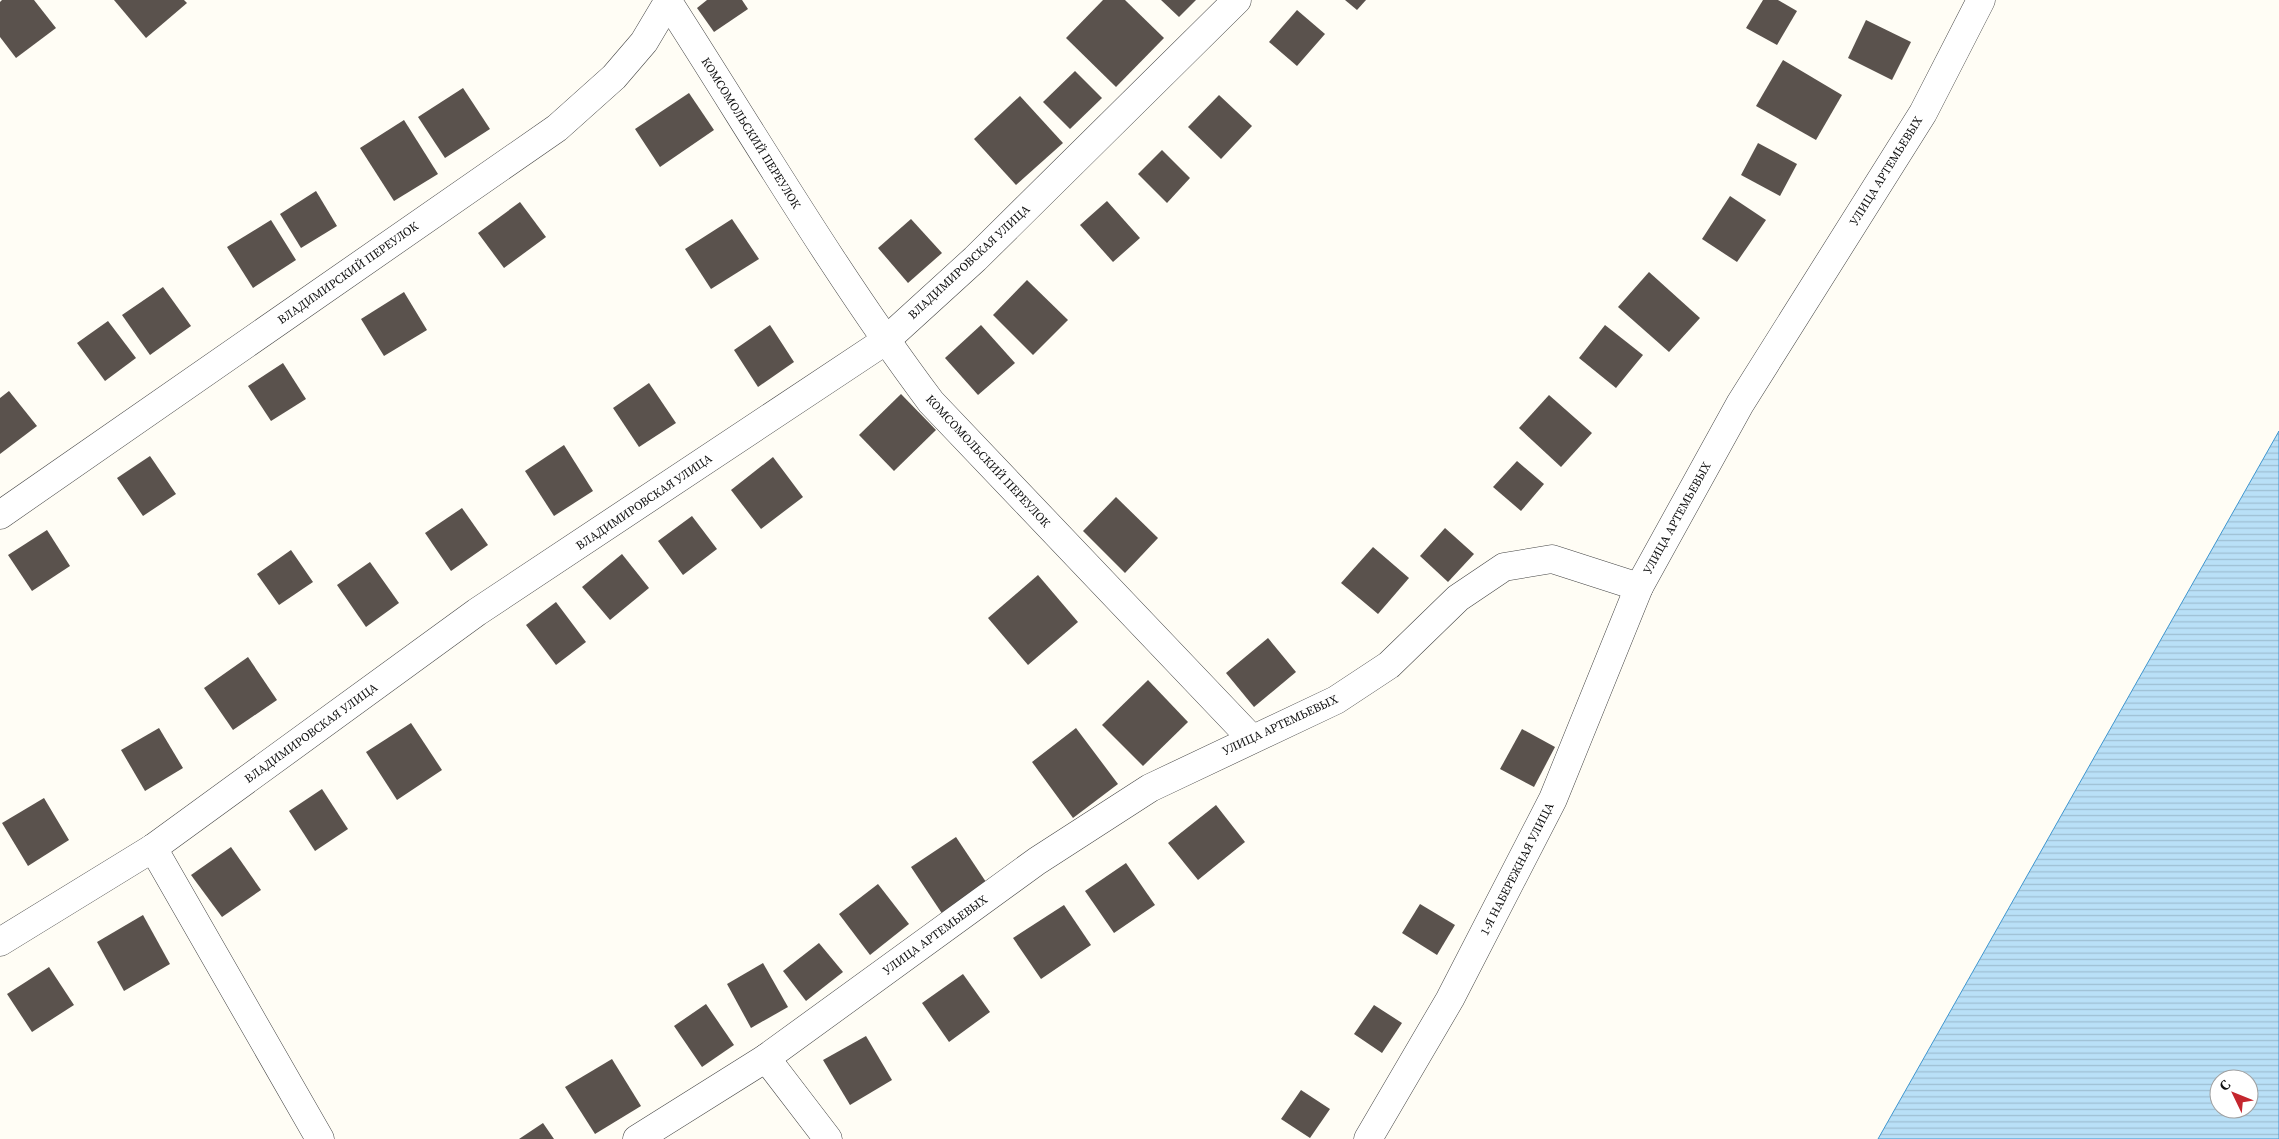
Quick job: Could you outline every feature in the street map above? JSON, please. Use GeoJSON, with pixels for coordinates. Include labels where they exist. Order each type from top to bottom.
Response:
{"type":"FeatureCollection","features":[{"type":"Feature","properties":{"kind":"street","name":"КОМСОМОЛЬСКИЙ ПЕРЕУЛОК"},"geometry":{"type":"LineString","coordinates":[[668,0],[885,341],[931,402],[1251,738]]}},
{"type":"Feature","properties":{"kind":"street","name":"ВЛАДИМИРСКИЙ ПЕРЕУЛОК"},"geometry":{"type":"LineString","coordinates":[[0,515],[557,128],[614,77],[644,42],[668,0]]}},
{"type":"Feature","properties":{"kind":"street","name":"ВЛАДИМИРОВСКАЯ УЛИЦА"},"geometry":{"type":"LineString","coordinates":[[0,942],[153,848],[477,612],[885,341],[975,259],[1237,0]]}},
{"type":"Feature","properties":{"kind":"street","name":"УЛИЦА АРТЕМЬЕВЫХ"},"geometry":{"type":"LineString","coordinates":[[638,1139],[766,1058],[1037,861],[1150,788],[1251,738],[1336,700],[1389,665],[1458,598],[1504,567],[1552,560],[1639,586],[1740,404],[1923,113],[1981,0]]}},
{"type":"Feature","properties":{"kind":"street","name":"1-Я НАБЕРЕЖНАЯ УЛИЦА"},"geometry":{"type":"LineString","coordinates":[[1368,1139],[1450,999],[1553,799],[1639,586]]}},
{"type":"Feature","properties":{"kind":"street"},"geometry":{"type":"LineString","coordinates":[[153,848],[320,1139]]}},
{"type":"Feature","properties":{"kind":"street"},"geometry":{"type":"LineString","coordinates":[[766,1058],[828,1139]]}},
{"type":"Feature","properties":{"kind":"water"},"geometry":{"type":"Polygon","coordinates":[[[2279,431],[2279,1139],[1878,1139],[2279,431]]]}},
{"type":"Feature","properties":{"kind":"building"},"geometry":{"type":"Polygon","coordinates":[[[2,0],[34,0],[56,28],[16,58],[0,37],[0,2],[2,0]]]}},
{"type":"Feature","properties":{"kind":"building"},"geometry":{"type":"Polygon","coordinates":[[[114,0],[184,0],[187,3],[146,38],[114,0]]]}},
{"type":"Feature","properties":{"kind":"building"},"geometry":{"type":"Polygon","coordinates":[[[707,0],[742,0],[748,9],[714,32],[697,8],[707,0]]]}},
{"type":"Feature","properties":{"kind":"building"},"geometry":{"type":"Polygon","coordinates":[[[1103,0],[1125,0],[1164,38],[1116,87],[1066,38],[1103,0]]]}},
{"type":"Feature","properties":{"kind":"building"},"geometry":{"type":"Polygon","coordinates":[[[1161,0],[1196,0],[1179,17],[1161,0]]]}},
{"type":"Feature","properties":{"kind":"building"},"geometry":{"type":"Polygon","coordinates":[[[1345,0],[1366,0],[1357,10],[1345,0]]]}},
{"type":"Feature","properties":{"kind":"building"},"geometry":{"type":"Polygon","coordinates":[[[1763,0],[1778,0],[1797,11],[1777,45],[1746,28],[1763,0]]]}},
{"type":"Feature","properties":{"kind":"building"},"geometry":{"type":"Polygon","coordinates":[[[1297,10],[1325,34],[1297,66],[1269,42],[1297,10]]]}},
{"type":"Feature","properties":{"kind":"building"},"geometry":{"type":"Polygon","coordinates":[[[1866,20],[1911,42],[1892,80],[1848,58],[1866,20]]]}},
{"type":"Feature","properties":{"kind":"building"},"geometry":{"type":"Polygon","coordinates":[[[1783,60],[1842,95],[1816,140],[1756,106],[1783,60]]]}},
{"type":"Feature","properties":{"kind":"building"},"geometry":{"type":"Polygon","coordinates":[[[1075,71],[1102,98],[1070,129],[1043,102],[1075,71]]]}},
{"type":"Feature","properties":{"kind":"building"},"geometry":{"type":"Polygon","coordinates":[[[463,88],[490,129],[445,158],[418,117],[463,88]]]}},
{"type":"Feature","properties":{"kind":"building"},"geometry":{"type":"Polygon","coordinates":[[[689,93],[714,130],[660,167],[635,129],[689,93]]]}},
{"type":"Feature","properties":{"kind":"building"},"geometry":{"type":"Polygon","coordinates":[[[1219,95],[1252,126],[1221,159],[1188,127],[1219,95]]]}},
{"type":"Feature","properties":{"kind":"building"},"geometry":{"type":"Polygon","coordinates":[[[1020,96],[1063,143],[1016,185],[974,139],[1020,96]]]}},
{"type":"Feature","properties":{"kind":"building"},"geometry":{"type":"Polygon","coordinates":[[[404,120],[438,174],[394,201],[360,148],[404,120]]]}},
{"type":"Feature","properties":{"kind":"building"},"geometry":{"type":"Polygon","coordinates":[[[1758,143],[1797,164],[1780,196],[1741,175],[1758,143]]]}},
{"type":"Feature","properties":{"kind":"building"},"geometry":{"type":"Polygon","coordinates":[[[1162,150],[1190,178],[1167,203],[1138,174],[1162,150]]]}},
{"type":"Feature","properties":{"kind":"building"},"geometry":{"type":"Polygon","coordinates":[[[316,191],[337,226],[301,248],[280,214],[316,191]]]}},
{"type":"Feature","properties":{"kind":"building"},"geometry":{"type":"Polygon","coordinates":[[[1730,196],[1766,220],[1737,262],[1702,239],[1730,196]]]}},
{"type":"Feature","properties":{"kind":"building"},"geometry":{"type":"Polygon","coordinates":[[[1107,201],[1140,238],[1113,262],[1080,225],[1107,201]]]}},
{"type":"Feature","properties":{"kind":"building"},"geometry":{"type":"Polygon","coordinates":[[[520,202],[546,237],[504,268],[478,233],[520,202]]]}},
{"type":"Feature","properties":{"kind":"building"},"geometry":{"type":"Polygon","coordinates":[[[732,219],[759,259],[711,289],[685,249],[732,219]]]}},
{"type":"Feature","properties":{"kind":"building"},"geometry":{"type":"Polygon","coordinates":[[[911,219],[942,253],[908,283],[878,248],[911,219]]]}},
{"type":"Feature","properties":{"kind":"building"},"geometry":{"type":"Polygon","coordinates":[[[271,220],[296,260],[253,288],[227,247],[271,220]]]}},
{"type":"Feature","properties":{"kind":"building"},"geometry":{"type":"Polygon","coordinates":[[[1649,272],[1700,318],[1669,352],[1618,307],[1649,272]]]}},
{"type":"Feature","properties":{"kind":"building"},"geometry":{"type":"Polygon","coordinates":[[[1027,280],[1068,320],[1033,355],[993,315],[1027,280]]]}},
{"type":"Feature","properties":{"kind":"building"},"geometry":{"type":"Polygon","coordinates":[[[163,287],[191,326],[150,355],[122,315],[163,287]]]}},
{"type":"Feature","properties":{"kind":"building"},"geometry":{"type":"Polygon","coordinates":[[[404,292],[427,330],[384,356],[361,319],[404,292]]]}},
{"type":"Feature","properties":{"kind":"building"},"geometry":{"type":"Polygon","coordinates":[[[108,321],[136,358],[105,381],[77,343],[108,321]]]}},
{"type":"Feature","properties":{"kind":"building"},"geometry":{"type":"Polygon","coordinates":[[[770,325],[794,362],[758,387],[734,350],[770,325]]]}},
{"type":"Feature","properties":{"kind":"building"},"geometry":{"type":"Polygon","coordinates":[[[981,325],[1015,363],[978,395],[945,358],[981,325]]]}},
{"type":"Feature","properties":{"kind":"building"},"geometry":{"type":"Polygon","coordinates":[[[1605,325],[1643,355],[1616,388],[1579,358],[1605,325]]]}},
{"type":"Feature","properties":{"kind":"building"},"geometry":{"type":"Polygon","coordinates":[[[283,363],[306,399],[271,421],[248,386],[283,363]]]}},
{"type":"Feature","properties":{"kind":"building"},"geometry":{"type":"Polygon","coordinates":[[[649,383],[676,423],[639,447],[613,408],[649,383]]]}},
{"type":"Feature","properties":{"kind":"building"},"geometry":{"type":"Polygon","coordinates":[[[9,391],[37,426],[0,454],[0,398],[9,391]]]}},
{"type":"Feature","properties":{"kind":"building"},"geometry":{"type":"Polygon","coordinates":[[[901,394],[936,430],[894,471],[859,435],[901,394]]]}},
{"type":"Feature","properties":{"kind":"building"},"geometry":{"type":"Polygon","coordinates":[[[1549,395],[1592,433],[1561,467],[1519,428],[1549,395]]]}},
{"type":"Feature","properties":{"kind":"building"},"geometry":{"type":"Polygon","coordinates":[[[564,445],[593,491],[554,516],[525,471],[564,445]]]}},
{"type":"Feature","properties":{"kind":"building"},"geometry":{"type":"Polygon","coordinates":[[[150,456],[176,494],[143,516],[117,478],[150,456]]]}},
{"type":"Feature","properties":{"kind":"building"},"geometry":{"type":"Polygon","coordinates":[[[773,457],[803,497],[761,529],[731,490],[773,457]]]}},
{"type":"Feature","properties":{"kind":"building"},"geometry":{"type":"Polygon","coordinates":[[[1517,461],[1544,484],[1521,511],[1493,487],[1517,461]]]}},
{"type":"Feature","properties":{"kind":"building"},"geometry":{"type":"Polygon","coordinates":[[[1116,497],[1158,538],[1125,573],[1083,531],[1116,497]]]}},
{"type":"Feature","properties":{"kind":"building"},"geometry":{"type":"Polygon","coordinates":[[[462,508],[488,545],[451,571],[425,533],[462,508]]]}},
{"type":"Feature","properties":{"kind":"building"},"geometry":{"type":"Polygon","coordinates":[[[692,516],[717,549],[683,575],[658,541],[692,516]]]}},
{"type":"Feature","properties":{"kind":"building"},"geometry":{"type":"Polygon","coordinates":[[[1445,528],[1474,554],[1448,582],[1420,556],[1445,528]]]}},
{"type":"Feature","properties":{"kind":"building"},"geometry":{"type":"Polygon","coordinates":[[[47,530],[70,566],[32,591],[8,555],[47,530]]]}},
{"type":"Feature","properties":{"kind":"building"},"geometry":{"type":"Polygon","coordinates":[[[1373,547],[1409,578],[1378,614],[1341,583],[1373,547]]]}},
{"type":"Feature","properties":{"kind":"building"},"geometry":{"type":"Polygon","coordinates":[[[291,550],[313,582],[279,605],[257,574],[291,550]]]}},
{"type":"Feature","properties":{"kind":"building"},"geometry":{"type":"Polygon","coordinates":[[[622,554],[649,588],[610,620],[582,587],[622,554]]]}},
{"type":"Feature","properties":{"kind":"building"},"geometry":{"type":"Polygon","coordinates":[[[370,562],[399,603],[366,627],[337,585],[370,562]]]}},
{"type":"Feature","properties":{"kind":"building"},"geometry":{"type":"Polygon","coordinates":[[[1038,575],[1078,622],[1028,665],[988,618],[1038,575]]]}},
{"type":"Feature","properties":{"kind":"building"},"geometry":{"type":"Polygon","coordinates":[[[556,602],[586,642],[556,665],[526,625],[556,602]]]}},
{"type":"Feature","properties":{"kind":"building"},"geometry":{"type":"Polygon","coordinates":[[[1268,638],[1296,672],[1254,707],[1226,673],[1268,638]]]}},
{"type":"Feature","properties":{"kind":"building"},"geometry":{"type":"Polygon","coordinates":[[[248,657],[277,700],[233,730],[204,688],[248,657]]]}},
{"type":"Feature","properties":{"kind":"building"},"geometry":{"type":"Polygon","coordinates":[[[1148,680],[1188,722],[1143,766],[1102,725],[1148,680]]]}},
{"type":"Feature","properties":{"kind":"building"},"geometry":{"type":"Polygon","coordinates":[[[411,723],[442,770],[397,800],[366,752],[411,723]]]}},
{"type":"Feature","properties":{"kind":"building"},"geometry":{"type":"Polygon","coordinates":[[[159,728],[183,768],[145,791],[121,750],[159,728]]]}},
{"type":"Feature","properties":{"kind":"building"},"geometry":{"type":"Polygon","coordinates":[[[1076,728],[1118,784],[1073,818],[1032,762],[1076,728]]]}},
{"type":"Feature","properties":{"kind":"building"},"geometry":{"type":"Polygon","coordinates":[[[1522,729],[1555,747],[1534,787],[1500,769],[1522,729]]]}},
{"type":"Feature","properties":{"kind":"building"},"geometry":{"type":"Polygon","coordinates":[[[322,789],[348,829],[315,851],[289,811],[322,789]]]}},
{"type":"Feature","properties":{"kind":"building"},"geometry":{"type":"Polygon","coordinates":[[[44,798],[69,840],[28,866],[2,823],[44,798]]]}},
{"type":"Feature","properties":{"kind":"building"},"geometry":{"type":"Polygon","coordinates":[[[1216,805],[1245,842],[1198,880],[1168,843],[1216,805]]]}},
{"type":"Feature","properties":{"kind":"building"},"geometry":{"type":"Polygon","coordinates":[[[956,837],[988,885],[943,915],[911,867],[956,837]]]}},
{"type":"Feature","properties":{"kind":"building"},"geometry":{"type":"Polygon","coordinates":[[[231,847],[261,890],[222,917],[191,875],[231,847]]]}},
{"type":"Feature","properties":{"kind":"building"},"geometry":{"type":"Polygon","coordinates":[[[1126,863],[1155,905],[1114,933],[1085,891],[1126,863]]]}},
{"type":"Feature","properties":{"kind":"building"},"geometry":{"type":"Polygon","coordinates":[[[878,884],[909,924],[870,955],[839,914],[878,884]]]}},
{"type":"Feature","properties":{"kind":"building"},"geometry":{"type":"Polygon","coordinates":[[[1420,904],[1455,925],[1437,955],[1402,933],[1420,904]]]}},
{"type":"Feature","properties":{"kind":"building"},"geometry":{"type":"Polygon","coordinates":[[[1064,905],[1091,945],[1041,979],[1013,938],[1064,905]]]}},
{"type":"Feature","properties":{"kind":"building"},"geometry":{"type":"Polygon","coordinates":[[[143,915],[170,964],[124,991],[97,942],[143,915]]]}},
{"type":"Feature","properties":{"kind":"building"},"geometry":{"type":"Polygon","coordinates":[[[819,943],[843,972],[806,1001],[783,971],[819,943]]]}},
{"type":"Feature","properties":{"kind":"building"},"geometry":{"type":"Polygon","coordinates":[[[763,963],[788,1007],[751,1028],[727,984],[763,963]]]}},
{"type":"Feature","properties":{"kind":"building"},"geometry":{"type":"Polygon","coordinates":[[[49,967],[74,1005],[32,1032],[7,994],[49,967]]]}},
{"type":"Feature","properties":{"kind":"building"},"geometry":{"type":"Polygon","coordinates":[[[963,974],[990,1012],[949,1042],[922,1003],[963,974]]]}},
{"type":"Feature","properties":{"kind":"building"},"geometry":{"type":"Polygon","coordinates":[[[706,1004],[734,1045],[702,1067],[674,1026],[706,1004]]]}},
{"type":"Feature","properties":{"kind":"building"},"geometry":{"type":"Polygon","coordinates":[[[1374,1005],[1402,1023],[1382,1053],[1354,1034],[1374,1005]]]}},
{"type":"Feature","properties":{"kind":"building"},"geometry":{"type":"Polygon","coordinates":[[[866,1036],[892,1080],[850,1105],[823,1060],[866,1036]]]}},
{"type":"Feature","properties":{"kind":"building"},"geometry":{"type":"Polygon","coordinates":[[[612,1059],[641,1106],[595,1134],[565,1087],[612,1059]]]}},
{"type":"Feature","properties":{"kind":"building"},"geometry":{"type":"Polygon","coordinates":[[[1301,1090],[1330,1109],[1310,1138],[1281,1119],[1301,1090]]]}},
{"type":"Feature","properties":{"kind":"building"},"geometry":{"type":"Polygon","coordinates":[[[543,1123],[554,1139],[519,1139],[543,1123]]]}}]}
